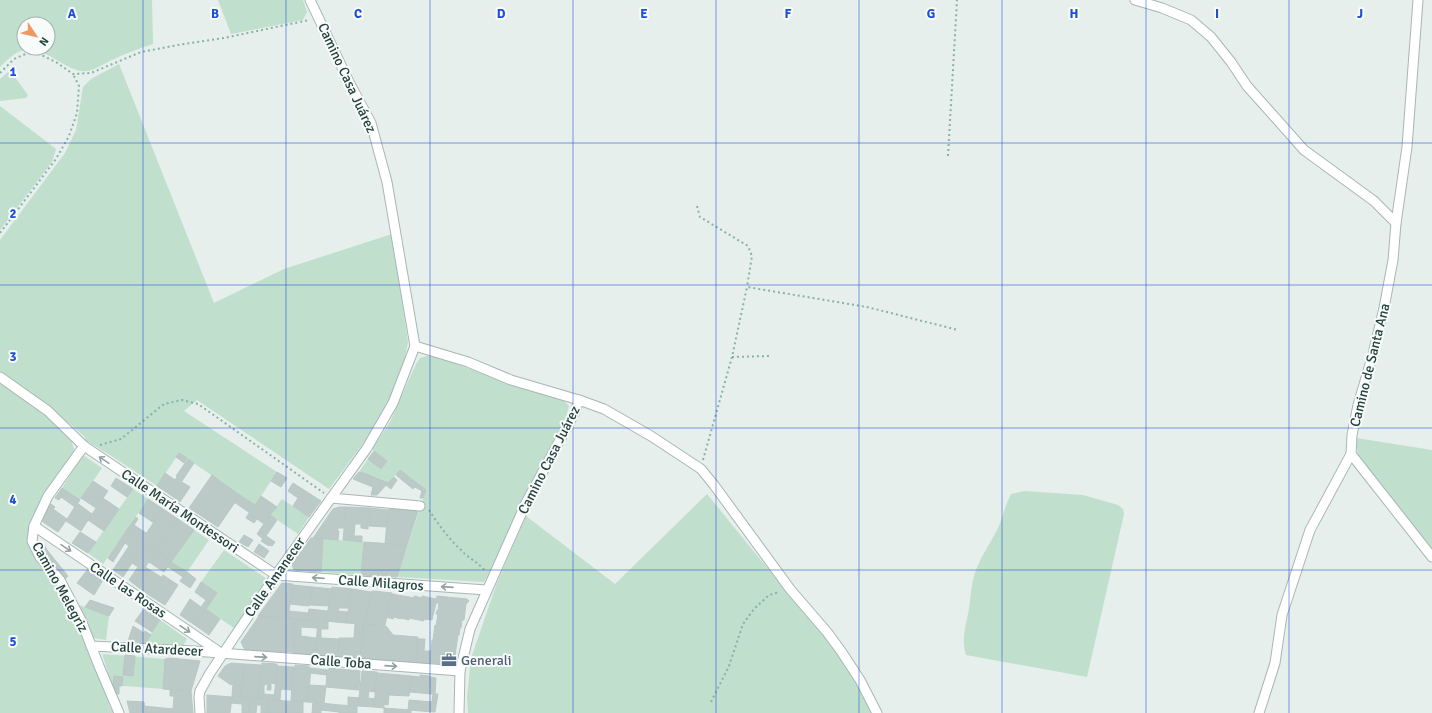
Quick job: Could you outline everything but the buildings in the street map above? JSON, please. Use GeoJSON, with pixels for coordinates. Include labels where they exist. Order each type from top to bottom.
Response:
{"type":"FeatureCollection","features":[{"type":"Feature","properties":{"kind":"street","name":"Camino Casa Juárez"},"geometry":{"type":"LineString","coordinates":[[310,0],[349,82],[371,123],[387,182],[415,346],[468,362],[511,380],[579,400],[575,412],[526,503],[486,590],[470,629],[460,671],[459,713]]}},
{"type":"Feature","properties":{"kind":"street"},"geometry":{"type":"LineString","coordinates":[[1135,0],[1162,8],[1191,20],[1211,37],[1231,62],[1247,86],[1304,150],[1374,201],[1396,223]]}},
{"type":"Feature","properties":{"kind":"street","name":"Camino de Santa Ana"},"geometry":{"type":"LineString","coordinates":[[1259,713],[1275,663],[1282,615],[1310,530],[1351,454],[1352,435],[1358,405],[1373,354],[1384,308],[1393,260],[1396,223],[1408,140],[1418,0]]}},
{"type":"Feature","properties":{"kind":"street","name":"Calle Amanecer"},"geometry":{"type":"LineString","coordinates":[[200,713],[200,691],[222,654],[367,448],[393,403],[415,346]]}},
{"type":"Feature","properties":{"kind":"street","name":"Calle María Montessori"},"geometry":{"type":"LineString","coordinates":[[0,377],[48,411],[84,446],[276,576]]}},
{"type":"Feature","properties":{"kind":"street"},"geometry":{"type":"LineString","coordinates":[[579,400],[604,409],[651,436],[701,469],[790,590],[827,632],[841,651],[860,680],[877,713]]}},
{"type":"Feature","properties":{"kind":"street","name":"Camino Melegriz"},"geometry":{"type":"LineString","coordinates":[[84,446],[48,496],[34,526],[32,541],[40,557],[60,580],[81,620],[119,713]]}},
{"type":"Feature","properties":{"kind":"street"},"geometry":{"type":"LineString","coordinates":[[1351,454],[1432,557]]}},
{"type":"Feature","properties":{"kind":"street"},"geometry":{"type":"LineString","coordinates":[[331,498],[420,506]]}},
{"type":"Feature","properties":{"kind":"street","name":"Calle las Rosas"},"geometry":{"type":"LineString","coordinates":[[34,526],[222,654]]}},
{"type":"Feature","properties":{"kind":"street","name":"Calle Milagros"},"geometry":{"type":"LineString","coordinates":[[276,576],[486,590]]}},
{"type":"Feature","properties":{"kind":"street","name":"Calle Atardecer"},"geometry":{"type":"LineString","coordinates":[[91,646],[222,654]]}},
{"type":"Feature","properties":{"kind":"street","name":"Calle Toba"},"geometry":{"type":"LineString","coordinates":[[222,654],[460,671]]}},
{"type":"Feature","properties":{"kind":"path"},"geometry":{"type":"LineString","coordinates":[[948,156],[957,0]]}},
{"type":"Feature","properties":{"kind":"path"},"geometry":{"type":"LineString","coordinates":[[73,74],[91,73],[141,52],[224,38],[319,18]]}},
{"type":"Feature","properties":{"kind":"path"},"geometry":{"type":"LineString","coordinates":[[0,73],[14,59],[28,53],[39,54],[56,62],[73,74],[79,86],[77,113],[69,136],[56,159],[0,233]]}},
{"type":"Feature","properties":{"kind":"path"},"geometry":{"type":"LineString","coordinates":[[697,206],[700,217],[748,246],[752,256],[732,357],[701,469]]}},
{"type":"Feature","properties":{"kind":"path"},"geometry":{"type":"LineString","coordinates":[[747,287],[867,307],[958,330]]}},
{"type":"Feature","properties":{"kind":"path"},"geometry":{"type":"LineString","coordinates":[[732,357],[771,356]]}},
{"type":"Feature","properties":{"kind":"path"},"geometry":{"type":"LineString","coordinates":[[84,446],[103,445],[121,439],[164,404],[182,400],[198,404],[331,498]]}},
{"type":"Feature","properties":{"kind":"path"},"geometry":{"type":"LineString","coordinates":[[420,506],[425,503],[435,520],[461,551],[476,561],[485,570],[486,590]]}},
{"type":"Feature","properties":{"kind":"path"},"geometry":{"type":"LineString","coordinates":[[711,702],[729,666],[743,624],[754,609],[769,595],[790,590]]}},
{"type":"Feature","properties":{"kind":"green space"},"geometry":{"type":"Polygon","coordinates":[[[0,0],[152,0],[153,44],[107,62],[96,68],[81,71],[67,66],[50,56],[56,56],[56,16],[16,16],[16,54],[0,67],[0,0]]]}},
{"type":"Feature","properties":{"kind":"green space"},"geometry":{"type":"Polygon","coordinates":[[[218,0],[303,0],[307,12],[303,20],[231,34],[218,0]]]}},
{"type":"Feature","properties":{"kind":"green space"},"geometry":{"type":"Polygon","coordinates":[[[119,64],[214,303],[284,269],[392,234],[408,342],[404,364],[389,403],[379,422],[329,489],[197,400],[184,411],[277,472],[255,505],[179,453],[157,486],[85,440],[85,437],[70,424],[0,371],[0,240],[65,153],[76,130],[83,87],[91,79],[119,64]]]}},
{"type":"Feature","properties":{"kind":"green space"},"geometry":{"type":"Polygon","coordinates":[[[8,72],[14,76],[28,95],[26,98],[0,101],[0,79],[8,72]]]}},
{"type":"Feature","properties":{"kind":"green space"},"geometry":{"type":"Polygon","coordinates":[[[0,106],[56,149],[52,162],[0,230],[0,106]]]}},
{"type":"Feature","properties":{"kind":"green space"},"geometry":{"type":"Polygon","coordinates":[[[427,356],[437,357],[529,390],[563,400],[569,406],[566,417],[525,496],[493,566],[484,582],[397,577],[426,490],[400,470],[388,483],[359,472],[368,459],[381,469],[387,461],[372,449],[390,422],[416,364],[420,358],[427,356]]]}},
{"type":"Feature","properties":{"kind":"green space"},"geometry":{"type":"Polygon","coordinates":[[[0,381],[50,417],[70,436],[75,453],[45,494],[30,528],[30,539],[58,585],[73,615],[108,694],[109,705],[113,713],[0,713],[0,381]]]}},
{"type":"Feature","properties":{"kind":"green space"},"geometry":{"type":"Polygon","coordinates":[[[1356,438],[1432,450],[1432,548],[1384,491],[1358,456],[1356,438]]]}},
{"type":"Feature","properties":{"kind":"green space"},"geometry":{"type":"Polygon","coordinates":[[[83,455],[102,468],[80,500],[62,488],[83,455]]]}},
{"type":"Feature","properties":{"kind":"green space"},"geometry":{"type":"Polygon","coordinates":[[[133,489],[148,499],[103,564],[88,553],[133,489]]]}},
{"type":"Feature","properties":{"kind":"green space"},"geometry":{"type":"Polygon","coordinates":[[[1025,491],[1083,495],[1118,505],[1123,509],[1124,514],[1087,677],[966,655],[964,632],[974,575],[981,558],[999,526],[1011,494],[1025,491]]]}},
{"type":"Feature","properties":{"kind":"green space"},"geometry":{"type":"Polygon","coordinates":[[[707,494],[782,586],[828,638],[846,666],[872,713],[468,713],[467,697],[471,658],[497,583],[526,516],[615,584],[707,494]]]}},
{"type":"Feature","properties":{"kind":"green space"},"geometry":{"type":"Polygon","coordinates":[[[282,499],[309,517],[298,534],[270,515],[282,499]]]}},
{"type":"Feature","properties":{"kind":"green space"},"geometry":{"type":"Polygon","coordinates":[[[194,530],[209,540],[187,572],[171,562],[194,530]]]}},
{"type":"Feature","properties":{"kind":"green space"},"geometry":{"type":"Polygon","coordinates":[[[323,539],[364,542],[361,575],[321,572],[323,539]]]}},
{"type":"Feature","properties":{"kind":"green space"},"geometry":{"type":"Polygon","coordinates":[[[224,550],[267,579],[234,628],[206,609],[217,593],[201,582],[224,550]]]}},
{"type":"Feature","properties":{"kind":"green space"},"geometry":{"type":"Polygon","coordinates":[[[77,604],[109,616],[106,640],[93,638],[77,604]]]}},
{"type":"Feature","properties":{"kind":"green space"},"geometry":{"type":"Polygon","coordinates":[[[160,620],[187,639],[183,646],[145,643],[160,620]]]}},
{"type":"Feature","properties":{"kind":"green space"},"geometry":{"type":"Polygon","coordinates":[[[103,654],[165,659],[163,689],[112,685],[103,654]]]}},
{"type":"Feature","properties":{"kind":"place","name":"Generali"},"geometry":{"type":"Point","coordinates":[449,660]}}]}
